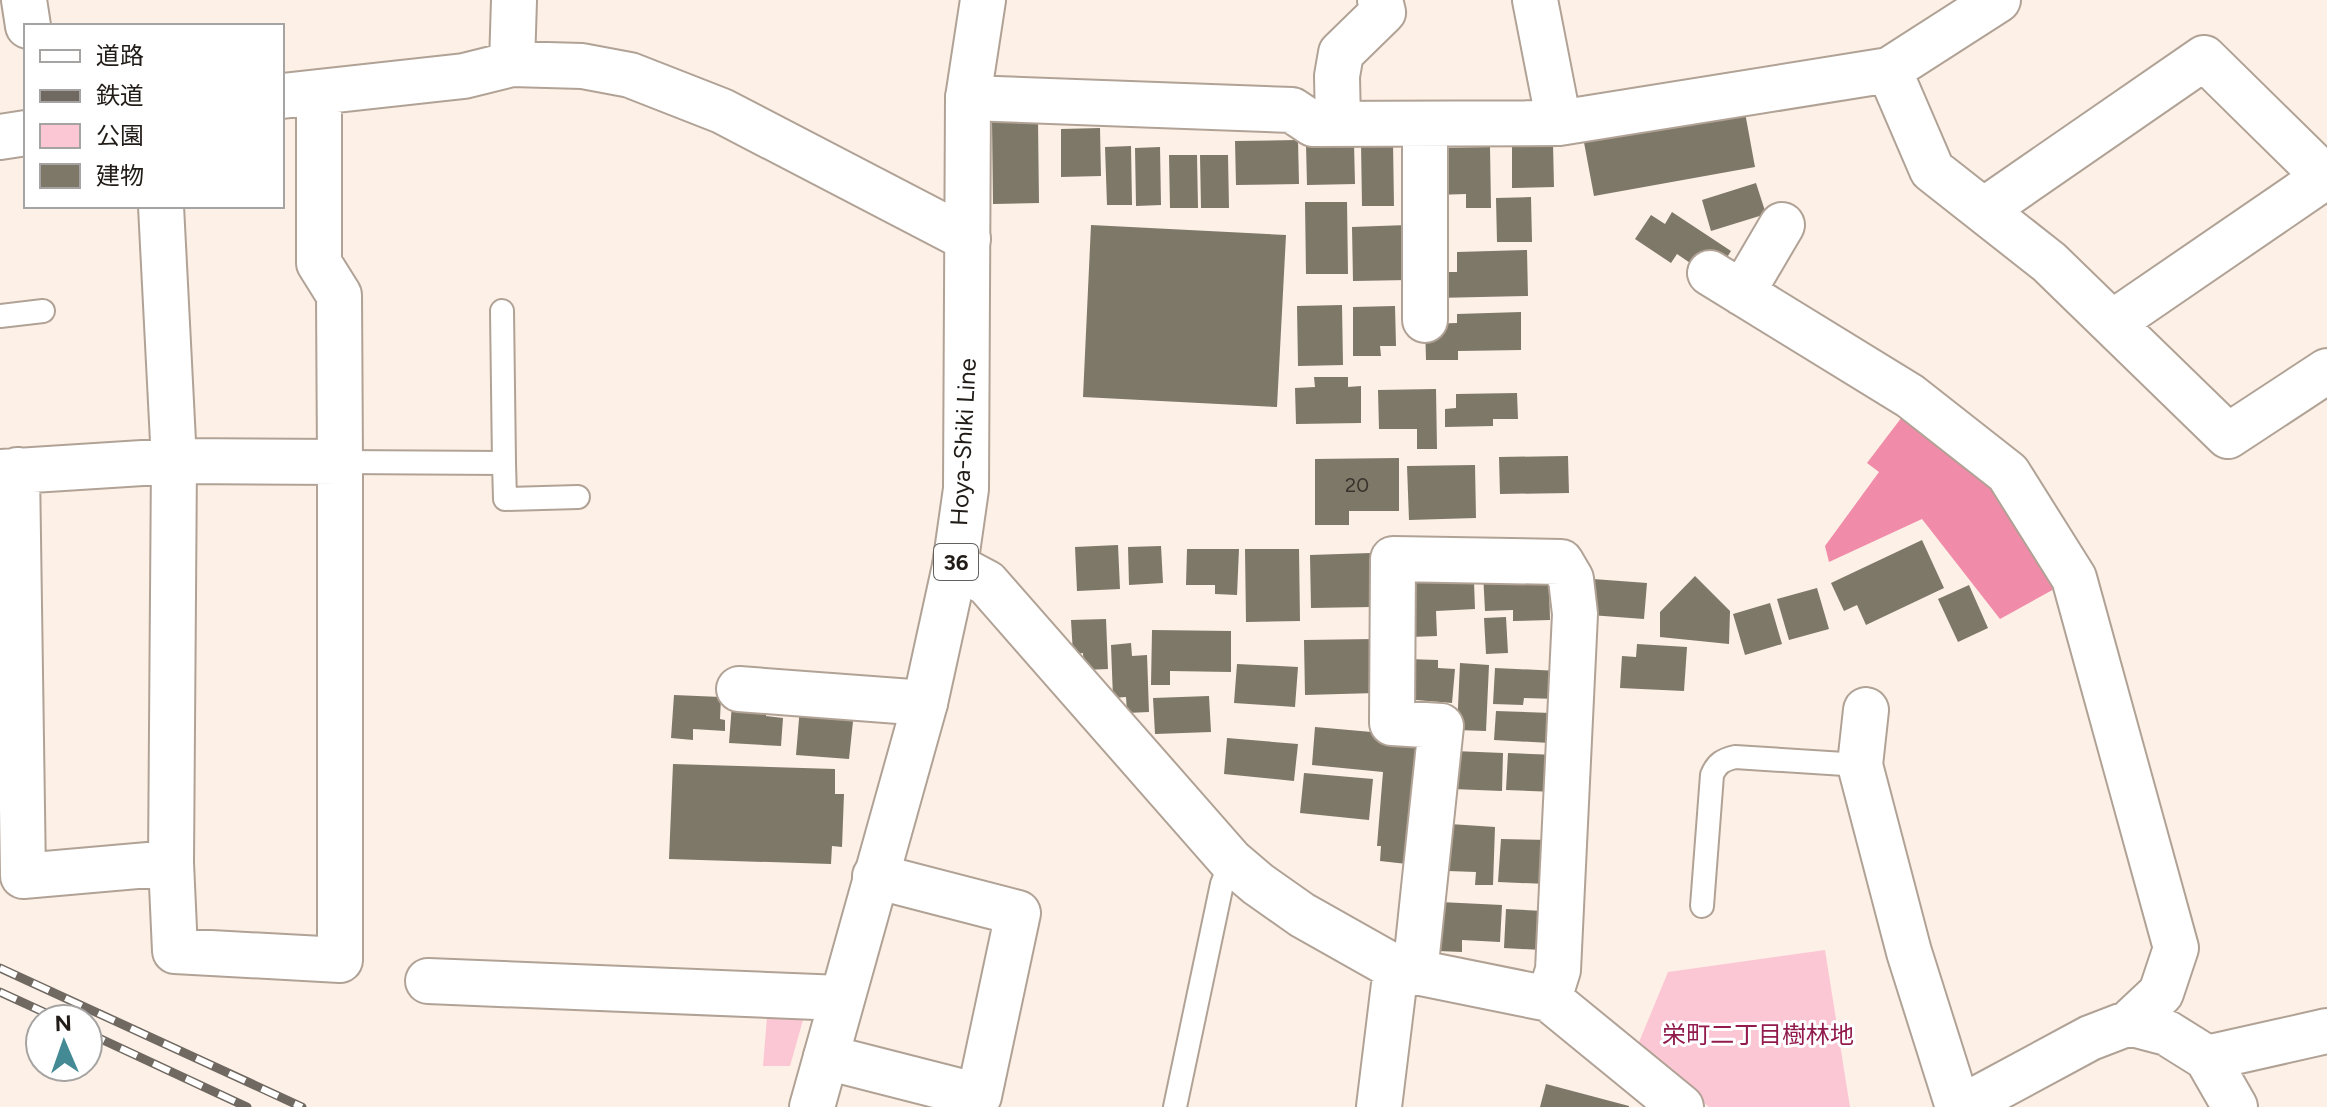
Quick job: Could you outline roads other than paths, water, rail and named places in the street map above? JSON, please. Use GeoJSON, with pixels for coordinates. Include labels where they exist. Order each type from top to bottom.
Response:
{"type":"FeatureCollection","features":[{"type":"Feature","properties":{"kind":"street"},"geometry":{"type":"LineString","coordinates":[[24,0],[28,24]]}},
{"type":"Feature","properties":{"kind":"street"},"geometry":{"type":"LineString","coordinates":[[512,64],[514,0]]}},
{"type":"Feature","properties":{"kind":"street","name":"Hoya-Shiki Line"},"geometry":{"type":"LineString","coordinates":[[812,1107],[925,703],[955,566],[966,489],[968,98],[983,0]]}},
{"type":"Feature","properties":{"kind":"street"},"geometry":{"type":"LineString","coordinates":[[1338,124],[1337,76],[1341,53],[1383,12],[1380,0]]}},
{"type":"Feature","properties":{"kind":"street"},"geometry":{"type":"LineString","coordinates":[[1535,0],[1559,123]]}},
{"type":"Feature","properties":{"kind":"street"},"geometry":{"type":"LineString","coordinates":[[968,98],[1292,110],[1313,124],[1425,126],[1559,123],[1889,70],[1998,0]]}},
{"type":"Feature","properties":{"kind":"street"},"geometry":{"type":"LineString","coordinates":[[1984,210],[2204,58],[2325,177],[2112,323]]}},
{"type":"Feature","properties":{"kind":"street"},"geometry":{"type":"LineString","coordinates":[[161,208],[174,461],[171,863],[175,951],[340,960],[339,295],[319,263],[301,94],[464,76],[512,64],[582,66],[630,75],[722,111],[968,239]]}},
{"type":"Feature","properties":{"kind":"street"},"geometry":{"type":"LineString","coordinates":[[1889,70],[1932,170],[2049,262],[2228,436],[2327,371]]}},
{"type":"Feature","properties":{"kind":"street"},"geometry":{"type":"LineString","coordinates":[[1425,126],[1425,320]]}},
{"type":"Feature","properties":{"kind":"street"},"geometry":{"type":"LineString","coordinates":[[0,137],[24,133]]}},
{"type":"Feature","properties":{"kind":"street"},"geometry":{"type":"LineString","coordinates":[[1782,225],[1726,283],[1910,396],[2008,473],[2074,578],[2176,948],[2161,993],[2129,1023],[2090,1038],[1971,1105],[1909,952],[1860,765],[1866,710]]}},
{"type":"Feature","properties":{"kind":"street"},"geometry":{"type":"LineString","coordinates":[[171,863],[23,876],[9,471],[174,461],[340,462]]}},
{"type":"Feature","properties":{"kind":"street"},"geometry":{"type":"LineString","coordinates":[[1379,1107],[1406,970],[1441,726],[1392,723],[1393,559],[1561,562],[1571,579],[1575,614],[1558,970],[1549,999]]}},
{"type":"Feature","properties":{"kind":"street"},"geometry":{"type":"LineString","coordinates":[[955,566],[987,583],[1231,861],[1258,884],[1302,915],[1406,970],[1549,999],[1681,1107]]}},
{"type":"Feature","properties":{"kind":"street"},"geometry":{"type":"LineString","coordinates":[[739,689],[925,703]]}},
{"type":"Feature","properties":{"kind":"street"},"geometry":{"type":"LineString","coordinates":[[826,1057],[979,1096],[1018,913],[875,876]]}},
{"type":"Feature","properties":{"kind":"street"},"geometry":{"type":"LineString","coordinates":[[428,981],[841,998]]}},
{"type":"Feature","properties":{"kind":"street"},"geometry":{"type":"LineString","coordinates":[[2129,1023],[2167,1033],[2207,1058],[2235,1107]]}},
{"type":"Feature","properties":{"kind":"street"},"geometry":{"type":"LineString","coordinates":[[2207,1058],[2327,1031]]}},
{"type":"Feature","properties":{"kind":"lane"},"geometry":{"type":"LineString","coordinates":[[0,316],[43,311]]}},
{"type":"Feature","properties":{"kind":"lane"},"geometry":{"type":"LineString","coordinates":[[502,311],[505,499],[578,497]]}},
{"type":"Feature","properties":{"kind":"lane"},"geometry":{"type":"LineString","coordinates":[[340,462],[504,463]]}},
{"type":"Feature","properties":{"kind":"lane"},"geometry":{"type":"LineString","coordinates":[[1702,906],[1712,775],[1716,765],[1735,757],[1860,765]]}},
{"type":"Feature","properties":{"kind":"lane"},"geometry":{"type":"LineString","coordinates":[[1175,1107],[1222,884],[1231,861]]}},
{"type":"Feature","properties":{"kind":"railway"},"geometry":{"type":"LineString","coordinates":[[0,968],[302,1107]]}},
{"type":"Feature","properties":{"kind":"railway"},"geometry":{"type":"LineString","coordinates":[[0,992],[24,1003]]}},
{"type":"Feature","properties":{"kind":"railway"},"geometry":{"type":"LineString","coordinates":[[104,1040],[247,1107]]}},
{"type":"Feature","properties":{"kind":"park label","name":"栄町二丁目樹林地"},"geometry":{"type":"Point","coordinates":[1758,1034]}}]}
